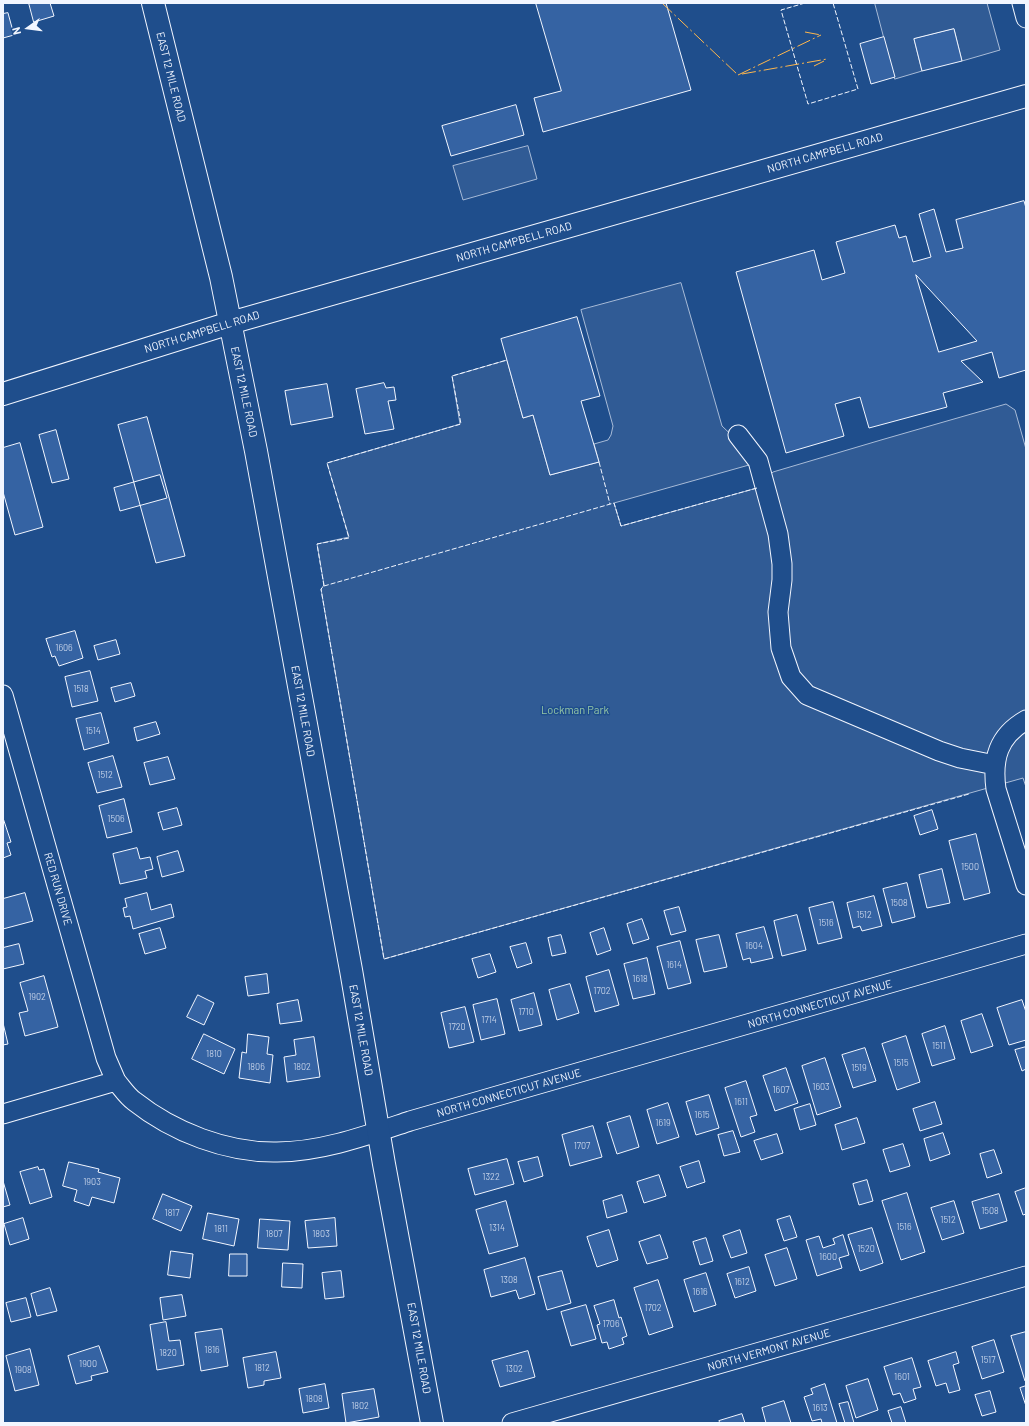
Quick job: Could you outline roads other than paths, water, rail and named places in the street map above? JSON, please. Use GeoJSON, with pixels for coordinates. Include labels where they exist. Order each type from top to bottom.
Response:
{"type":"FeatureCollection","features":[{"type":"Feature","properties":{"kind":"main road","name":"EAST 12 MILE ROAD"},"geometry":{"type":"LineString","coordinates":[[153,3],[221,276],[258,458],[432,1423]]}},
{"type":"Feature","properties":{"kind":"main road","name":"NORTH CAMPBELL ROAD"},"geometry":{"type":"LineString","coordinates":[[3,394],[230,323],[1026,96]]}},
{"type":"Feature","properties":{"kind":"street"},"geometry":{"type":"LineString","coordinates":[[1022,3],[1026,18]]}},
{"type":"Feature","properties":{"kind":"street"},"geometry":{"type":"LineString","coordinates":[[738,435],[758,461],[778,534],[782,564],[782,580],[778,612],[780,648],[791,677],[807,695],[939,751],[960,758],[995,765]]}},
{"type":"Feature","properties":{"kind":"street","name":"RED RUN DRIVE"},"geometry":{"type":"LineString","coordinates":[[3,695],[10,747],[106,1058],[116,1081]]}},
{"type":"Feature","properties":{"kind":"street"},"geometry":{"type":"LineString","coordinates":[[1026,720],[1011,730],[1005,737],[996,756],[994,776],[996,789],[1026,885]]}},
{"type":"Feature","properties":{"kind":"street","name":"NORTH CONNECTICUT AVENUE"},"geometry":{"type":"LineString","coordinates":[[116,1081],[134,1101],[175,1128],[194,1136],[257,1152],[307,1150],[379,1132],[424,1117],[1026,944]]}},
{"type":"Feature","properties":{"kind":"street"},"geometry":{"type":"LineString","coordinates":[[3,1114],[116,1081]]}},
{"type":"Feature","properties":{"kind":"street","name":"NORTH VERMONT AVENUE"},"geometry":{"type":"LineString","coordinates":[[512,1423],[1026,1276]]}},
{"type":"Feature","properties":{"kind":"park label","name":"Lockman Park"},"geometry":{"type":"Point","coordinates":[575,710]}}]}
